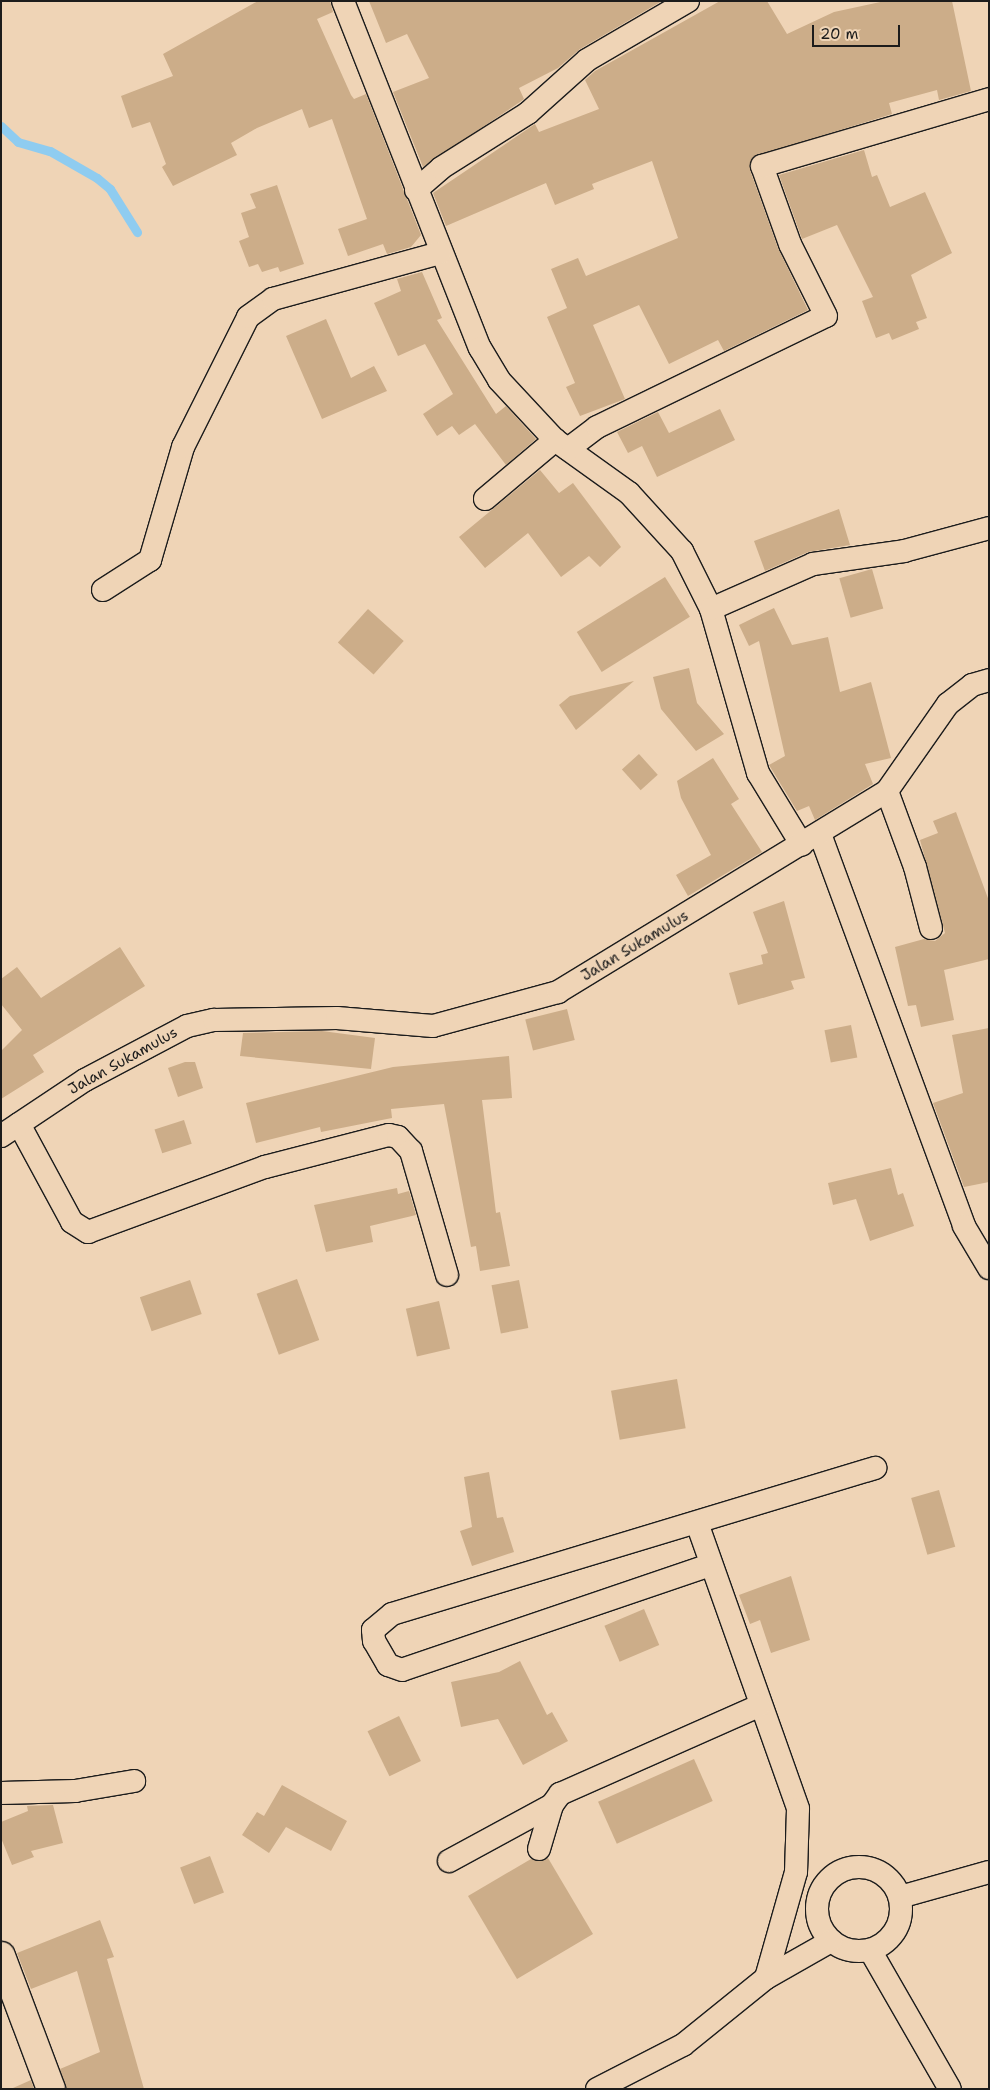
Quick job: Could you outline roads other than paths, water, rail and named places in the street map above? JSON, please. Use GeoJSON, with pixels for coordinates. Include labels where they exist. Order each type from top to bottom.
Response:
{"type":"FeatureCollection","features":[{"type":"Feature","properties":{"kind":"street"},"geometry":{"type":"LineString","coordinates":[[343,1],[440,253],[480,348],[499,380],[561,445],[646,508],[682,551],[711,609],[758,773],[811,840],[964,1226],[989,1268]]}},
{"type":"Feature","properties":{"kind":"street"},"geometry":{"type":"LineString","coordinates":[[416,190],[441,168],[528,113],[587,60],[688,1]]}},
{"type":"Feature","properties":{"kind":"street"},"geometry":{"type":"LineString","coordinates":[[485,499],[561,445],[826,316],[790,244],[762,166],[989,99]]}},
{"type":"Feature","properties":{"kind":"street"},"geometry":{"type":"LineString","coordinates":[[103,590],[150,560],[183,447],[248,318],[273,299],[440,253]]}},
{"type":"Feature","properties":{"kind":"street"},"geometry":{"type":"LineString","coordinates":[[711,609],[813,564],[904,551],[989,528]]}},
{"type":"Feature","properties":{"kind":"street"},"geometry":{"type":"LineString","coordinates":[[931,928],[887,791],[948,704],[972,685],[989,680]]}},
{"type":"Feature","properties":{"kind":"street","name":"Jalan Sukamulus"},"geometry":{"type":"LineString","coordinates":[[10,1130],[85,1080],[186,1026],[214,1020],[337,1018],[433,1026],[558,992],[811,840],[887,791]]}},
{"type":"Feature","properties":{"kind":"street"},"geometry":{"type":"LineString","coordinates":[[10,1130],[72,1222],[88,1232],[265,1167],[389,1135],[398,1137],[411,1151],[447,1275]]}},
{"type":"Feature","properties":{"kind":"street"},"geometry":{"type":"LineString","coordinates":[[710,1565],[402,1670],[388,1665],[377,1654],[373,1630],[392,1614],[875,1468]]}},
{"type":"Feature","properties":{"kind":"street"},"geometry":{"type":"LineString","coordinates":[[697,1523],[759,1706],[790,1780],[800,1834],[796,1872],[766,1978]]}},
{"type":"Feature","properties":{"kind":"street"},"geometry":{"type":"LineString","coordinates":[[539,1849],[552,1805],[560,1794],[759,1706]]}},
{"type":"Feature","properties":{"kind":"street"},"geometry":{"type":"LineString","coordinates":[[1,1793],[75,1791],[134,1781]]}},
{"type":"Feature","properties":{"kind":"street"},"geometry":{"type":"LineString","coordinates":[[449,1861],[552,1805]]}},
{"type":"Feature","properties":{"kind":"street"},"geometry":{"type":"LineString","coordinates":[[871,1868],[889,1880],[900,1898],[899,1924],[892,1935],[870,1950],[850,1950],[831,1941],[817,1917],[822,1889],[831,1878],[850,1869],[871,1868]]}},
{"type":"Feature","properties":{"kind":"street"},"geometry":{"type":"LineString","coordinates":[[900,1898],[989,1872]]}},
{"type":"Feature","properties":{"kind":"street"},"geometry":{"type":"LineString","coordinates":[[597,2089],[683,2045],[766,1978],[831,1941]]}},
{"type":"Feature","properties":{"kind":"street"},"geometry":{"type":"LineString","coordinates":[[870,1950],[945,2087]]}},
{"type":"Feature","properties":{"kind":"street"},"geometry":{"type":"LineString","coordinates":[[1,1956],[51,2089]]}},
{"type":"Feature","properties":{"kind":"waterway"},"geometry":{"type":"LineString","coordinates":[[1,126],[18,142],[50,151],[97,178],[110,189],[137,232]]}}]}
